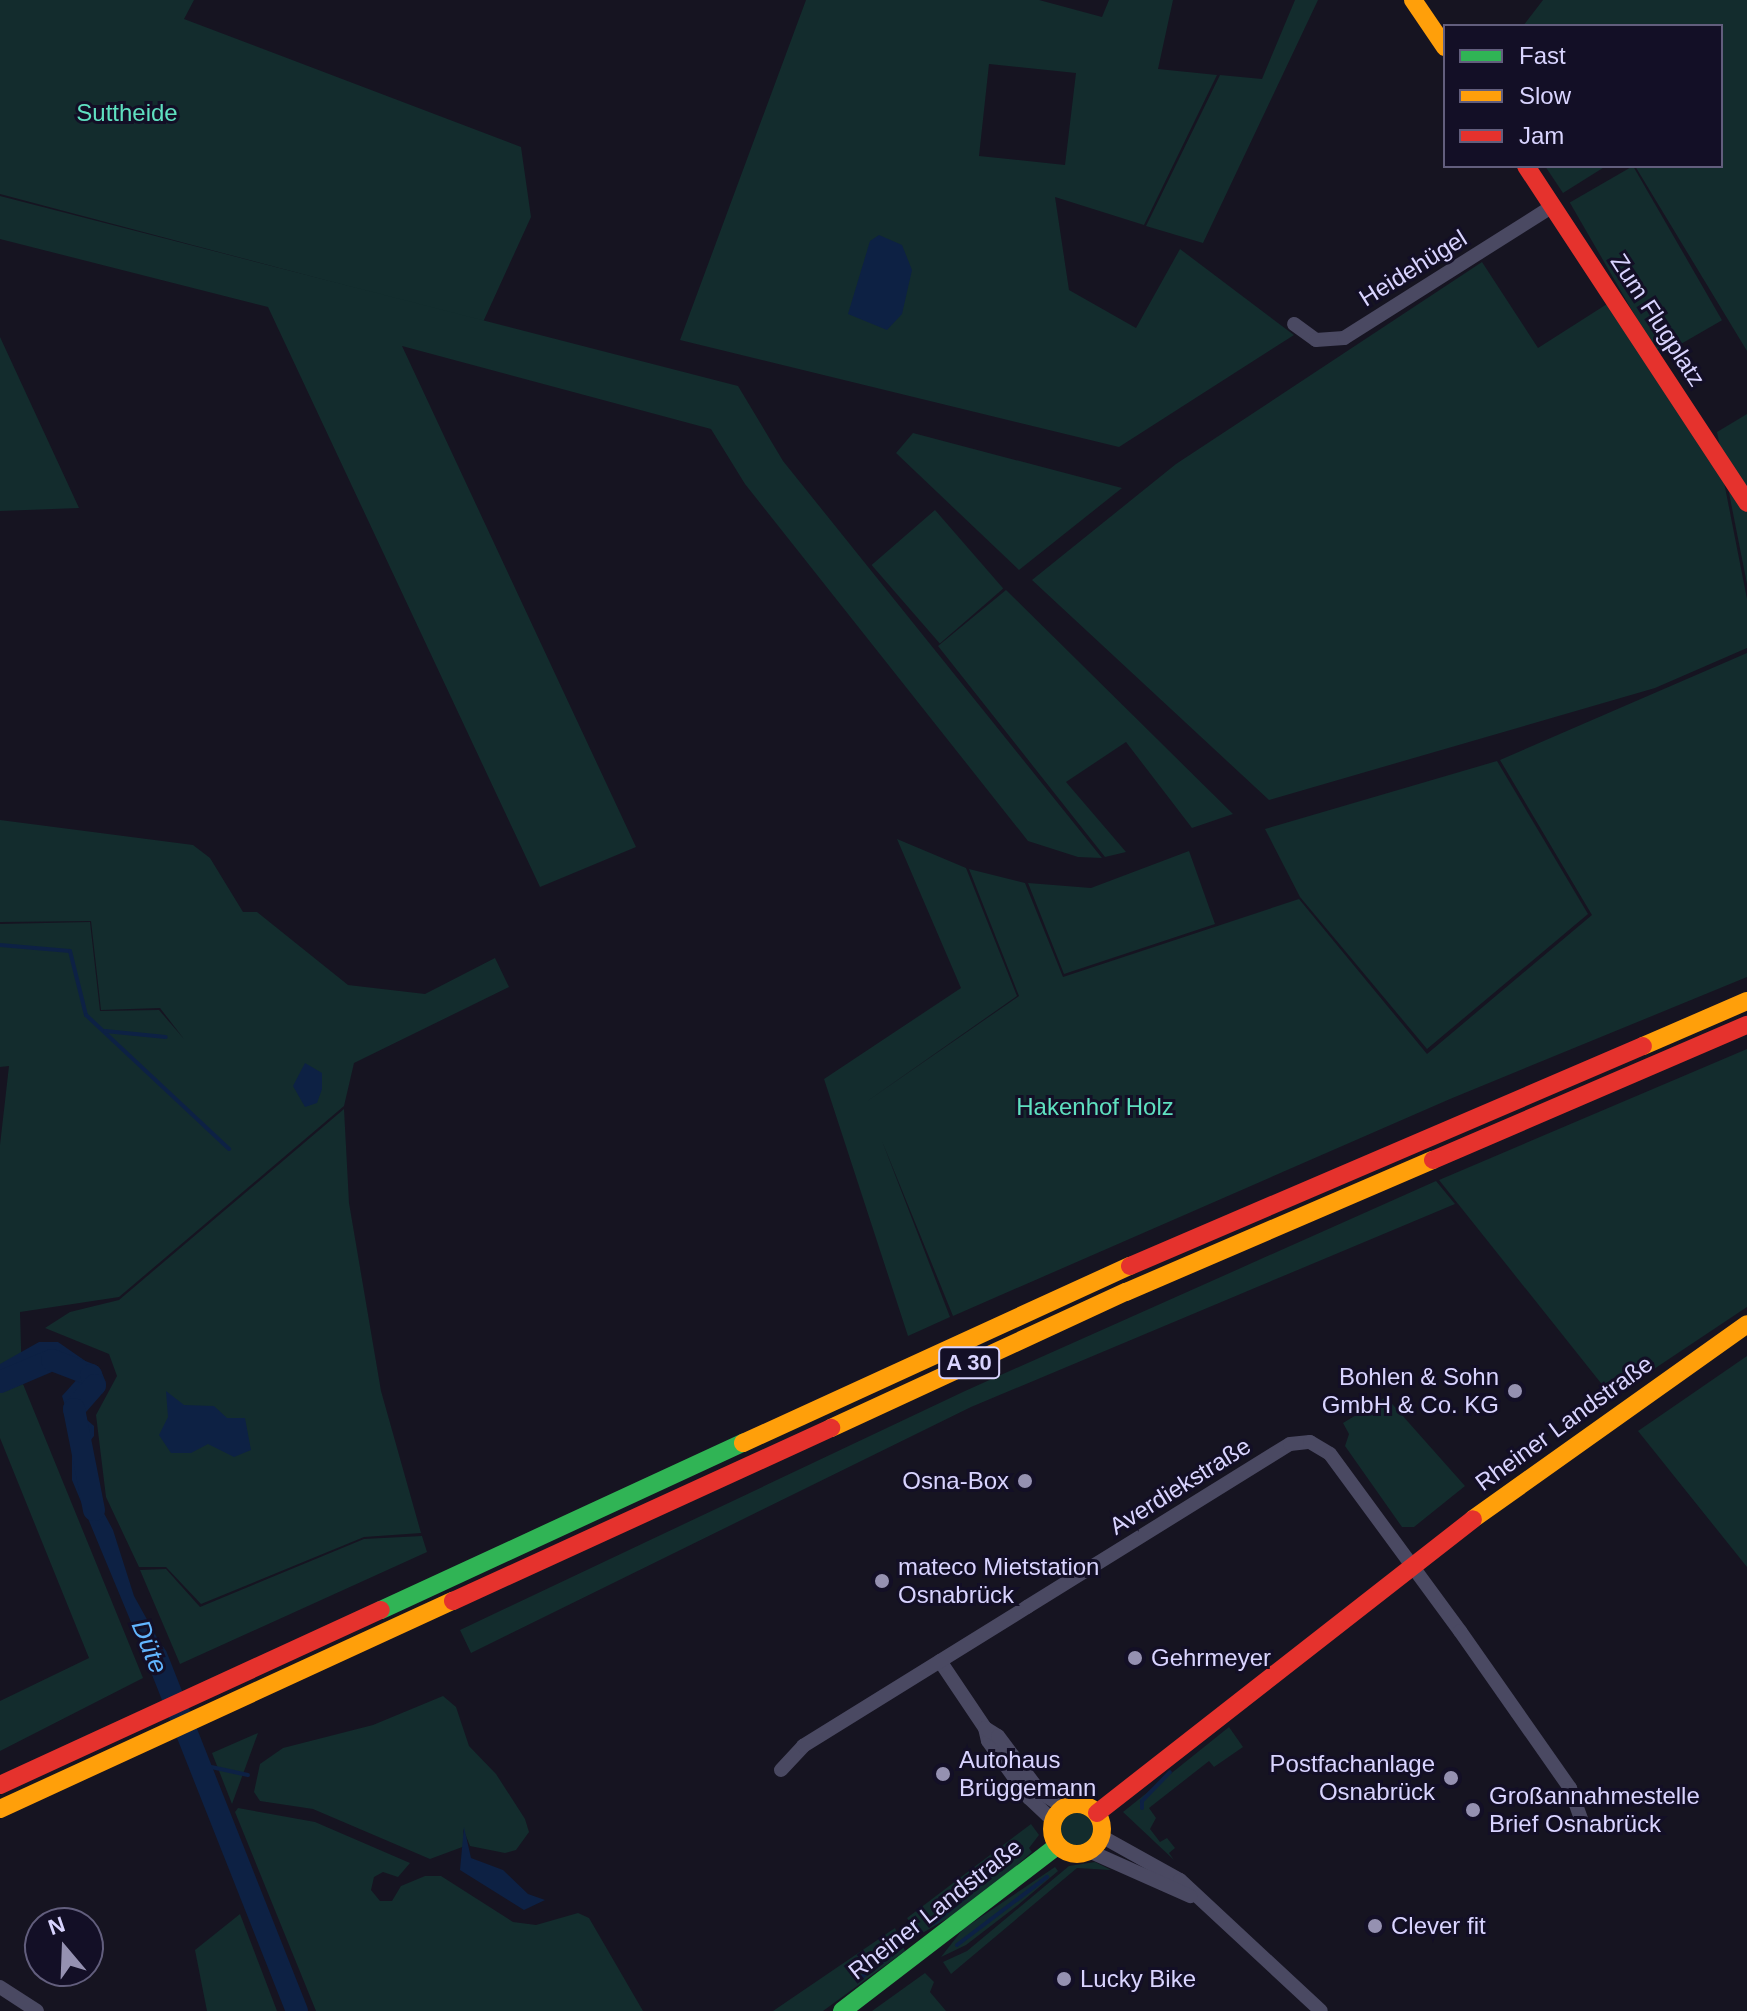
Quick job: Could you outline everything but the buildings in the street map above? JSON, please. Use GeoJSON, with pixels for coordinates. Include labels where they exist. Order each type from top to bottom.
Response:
{"type":"FeatureCollection","features":[{"type":"Feature","properties":{"kind":"main road"},"geometry":{"type":"LineString","coordinates":[[1413,0],[1443,44]]}},
{"type":"Feature","properties":{"kind":"main road","name":"Zum Flugplatz"},"geometry":{"type":"LineString","coordinates":[[1527,168],[1747,503]]}},
{"type":"Feature","properties":{"kind":"main road","name":"A 30"},"geometry":{"type":"LineString","coordinates":[[0,1785],[1100,1279],[1747,1001]]}},
{"type":"Feature","properties":{"kind":"main road","name":"A 30"},"geometry":{"type":"LineString","coordinates":[[0,1809],[1126,1292],[1747,1025]]}},
{"type":"Feature","properties":{"kind":"main road","name":"Rheiner Landstraße"},"geometry":{"type":"LineString","coordinates":[[1097,1813],[1411,1563],[1747,1324]]}},
{"type":"Feature","properties":{"kind":"main road"},"geometry":{"type":"LineString","coordinates":[[0,1770],[47,1751],[74,1751]]}},
{"type":"Feature","properties":{"kind":"main road"},"geometry":{"type":"LineString","coordinates":[[1058,1814],[1077,1803],[1097,1813],[1101,1836],[1089,1851]]}},
{"type":"Feature","properties":{"kind":"main road","name":"Rheiner Landstraße"},"geometry":{"type":"LineString","coordinates":[[1058,1814],[1058,1845]]}},
{"type":"Feature","properties":{"kind":"main road","name":"Rheiner Landstraße"},"geometry":{"type":"LineString","coordinates":[[1058,1845],[1072,1854],[1089,1851]]}},
{"type":"Feature","properties":{"kind":"main road","name":"Rheiner Landstraße"},"geometry":{"type":"LineString","coordinates":[[842,2011],[1058,1845]]}},
{"type":"Feature","properties":{"kind":"street","name":"Heidehügel"},"geometry":{"type":"LineString","coordinates":[[1294,324],[1316,340],[1344,338],[1553,206]]}},
{"type":"Feature","properties":{"kind":"street","name":"Averdiekstraße"},"geometry":{"type":"LineString","coordinates":[[781,1770],[803,1746],[1300,1442],[1315,1443],[1330,1454],[1411,1563]]}},
{"type":"Feature","properties":{"kind":"street"},"geometry":{"type":"LineString","coordinates":[[1411,1563],[1570,1788],[1584,1827]]}},
{"type":"Feature","properties":{"kind":"street"},"geometry":{"type":"LineString","coordinates":[[940,1661],[985,1728],[998,1736],[1058,1814]]}},
{"type":"Feature","properties":{"kind":"street"},"geometry":{"type":"LineString","coordinates":[[1101,1836],[1170,1874],[1321,2011]]}},
{"type":"Feature","properties":{"kind":"street"},"geometry":{"type":"LineString","coordinates":[[1089,1851],[1197,1899]]}},
{"type":"Feature","properties":{"kind":"street"},"geometry":{"type":"LineString","coordinates":[[0,1987],[37,2011]]}},
{"type":"Feature","properties":{"kind":"green space","name":"Suttheide"},"geometry":{"type":"Polygon","coordinates":[[[0,0],[194,0],[184,19],[521,147],[531,217],[483,322],[0,194],[0,0]]]}},
{"type":"Feature","properties":{"kind":"green space"},"geometry":{"type":"Polygon","coordinates":[[[806,0],[1039,0],[1102,17],[1109,0],[1173,0],[1158,69],[1217,75],[1144,225],[1055,197],[1069,290],[1136,328],[1180,249],[1294,335],[1119,447],[680,340],[806,0]],[[989,64],[979,156],[1065,165],[1076,73],[989,64]]]}},
{"type":"Feature","properties":{"kind":"green space"},"geometry":{"type":"Polygon","coordinates":[[[1295,0],[1318,0],[1203,243],[1146,226],[1220,75],[1262,79],[1295,0]]]}},
{"type":"Feature","properties":{"kind":"green space"},"geometry":{"type":"Polygon","coordinates":[[[1543,0],[1747,0],[1747,351],[1636,168],[1723,168],[1723,24],[1525,24],[1543,0]]]}},
{"type":"Feature","properties":{"kind":"green space"},"geometry":{"type":"Polygon","coordinates":[[[1546,168],[1603,168],[1563,193],[1546,168]]]}},
{"type":"Feature","properties":{"kind":"green space"},"geometry":{"type":"Polygon","coordinates":[[[1630,168],[1634,168],[1722,320],[1659,357],[1570,202],[1630,168]]]}},
{"type":"Feature","properties":{"kind":"green space"},"geometry":{"type":"Polygon","coordinates":[[[0,196],[738,386],[783,461],[1102,858],[1078,857],[1028,841],[745,484],[711,429],[402,346],[636,847],[540,887],[268,307],[0,239],[0,196]]]}},
{"type":"Feature","properties":{"kind":"green space"},"geometry":{"type":"Polygon","coordinates":[[[1482,262],[1538,348],[1607,304],[1724,482],[1747,599],[1747,648],[1655,688],[1269,800],[1032,580],[1176,464],[1482,262]]]}},
{"type":"Feature","properties":{"kind":"green space"},"geometry":{"type":"Polygon","coordinates":[[[0,337],[79,508],[0,511],[0,337]]]}},
{"type":"Feature","properties":{"kind":"green space"},"geometry":{"type":"Polygon","coordinates":[[[1747,414],[1747,584],[1717,432],[1747,414]]]}},
{"type":"Feature","properties":{"kind":"green space"},"geometry":{"type":"Polygon","coordinates":[[[913,433],[1122,488],[1019,570],[896,453],[913,433]]]}},
{"type":"Feature","properties":{"kind":"green space"},"geometry":{"type":"Polygon","coordinates":[[[935,510],[1003,588],[940,644],[872,565],[935,510]]]}},
{"type":"Feature","properties":{"kind":"green space"},"geometry":{"type":"Polygon","coordinates":[[[1006,590],[1233,814],[1192,828],[1126,742],[1066,782],[1126,852],[1105,857],[938,646],[1006,590]]]}},
{"type":"Feature","properties":{"kind":"green space","name":"Hakenhof Holz"},"geometry":{"type":"Polygon","coordinates":[[[1747,653],[1747,977],[1450,1099],[953,1316],[882,1141],[950,1317],[908,1336],[824,1079],[961,988],[897,839],[966,868],[1017,996],[866,1102],[1019,996],[969,869],[1025,883],[1063,977],[1299,899],[1427,1054],[1592,915],[1500,760],[1747,653]]]}},
{"type":"Feature","properties":{"kind":"green space"},"geometry":{"type":"Polygon","coordinates":[[[1497,761],[1588,914],[1427,1049],[1300,897],[1265,829],[1497,761]]]}},
{"type":"Feature","properties":{"kind":"green space"},"geometry":{"type":"Polygon","coordinates":[[[0,820],[193,845],[210,858],[243,912],[257,912],[348,985],[425,994],[495,958],[509,987],[354,1063],[344,1106],[119,1297],[20,1312],[22,1381],[0,1390],[0,1145],[9,1066],[0,1067],[0,924],[90,922],[100,1011],[159,1010],[184,1039],[160,1008],[101,1010],[91,921],[0,922],[0,820]]]}},
{"type":"Feature","properties":{"kind":"green space"},"geometry":{"type":"Polygon","coordinates":[[[1189,851],[1215,924],[1064,974],[1028,883],[1091,888],[1189,851]]]}},
{"type":"Feature","properties":{"kind":"green space"},"geometry":{"type":"Polygon","coordinates":[[[1747,1049],[1747,1307],[1612,1397],[1439,1180],[1747,1049]]]}},
{"type":"Feature","properties":{"kind":"green space"},"geometry":{"type":"Polygon","coordinates":[[[344,1109],[349,1203],[381,1391],[421,1533],[364,1537],[201,1604],[166,1567],[139,1567],[106,1497],[96,1415],[117,1376],[109,1354],[45,1328],[70,1312],[119,1300],[344,1109]]]}},
{"type":"Feature","properties":{"kind":"green space"},"geometry":{"type":"Polygon","coordinates":[[[1436,1181],[1455,1204],[971,1407],[471,1653],[460,1630],[965,1391],[1436,1181]]]}},
{"type":"Feature","properties":{"kind":"green space"},"geometry":{"type":"Polygon","coordinates":[[[1747,1356],[1747,1567],[1638,1431],[1747,1356]]]}},
{"type":"Feature","properties":{"kind":"green space"},"geometry":{"type":"Polygon","coordinates":[[[23,1384],[143,1678],[0,1751],[0,1701],[89,1658],[0,1438],[0,1393],[23,1384]]]}},
{"type":"Feature","properties":{"kind":"green space"},"geometry":{"type":"Polygon","coordinates":[[[1386,1397],[1465,1486],[1414,1527],[1402,1527],[1345,1446],[1349,1434],[1343,1423],[1386,1397]]]}},
{"type":"Feature","properties":{"kind":"green space"},"geometry":{"type":"Polygon","coordinates":[[[422,1536],[427,1552],[180,1664],[140,1570],[166,1569],[200,1607],[364,1539],[422,1536]]]}},
{"type":"Feature","properties":{"kind":"green space"},"geometry":{"type":"Polygon","coordinates":[[[443,1696],[456,1707],[469,1746],[496,1774],[525,1819],[529,1832],[516,1850],[505,1853],[470,1846],[463,1829],[465,1846],[430,1859],[313,1809],[260,1801],[254,1792],[260,1764],[283,1748],[373,1725],[443,1696]]]}},
{"type":"Feature","properties":{"kind":"green space"},"geometry":{"type":"Polygon","coordinates":[[[1229,1727],[1243,1747],[1214,1767],[1209,1761],[1149,1808],[1156,1818],[1150,1829],[1160,1842],[1167,1838],[1175,1848],[1169,1853],[1174,1860],[1123,1812],[1229,1727]]]}},
{"type":"Feature","properties":{"kind":"green space"},"geometry":{"type":"Polygon","coordinates":[[[258,1733],[232,1804],[212,1753],[258,1733]]]}},
{"type":"Feature","properties":{"kind":"green space"},"geometry":{"type":"Polygon","coordinates":[[[238,1808],[315,1822],[410,1863],[398,1877],[383,1872],[374,1877],[371,1890],[380,1901],[392,1901],[401,1886],[425,1876],[441,1876],[513,1922],[536,1925],[578,1913],[589,1918],[643,2011],[316,2011],[235,1812],[238,1808]]]}},
{"type":"Feature","properties":{"kind":"green space"},"geometry":{"type":"Polygon","coordinates":[[[1076,1811],[1089,1816],[1094,1829],[1089,1842],[1076,1847],[1063,1842],[1058,1829],[1063,1816],[1076,1811]]]}},
{"type":"Feature","properties":{"kind":"green space"},"geometry":{"type":"Polygon","coordinates":[[[1031,1824],[1039,1835],[1029,1848],[1032,1852],[974,1903],[919,1935],[907,1918],[1031,1824]]]}},
{"type":"Feature","properties":{"kind":"green space"},"geometry":{"type":"Polygon","coordinates":[[[1095,1862],[1111,1870],[1077,1868],[951,1974],[943,1962],[967,1951],[1069,1866],[1095,1862]]]}},
{"type":"Feature","properties":{"kind":"green space"},"geometry":{"type":"Polygon","coordinates":[[[1055,1867],[1058,1871],[1018,1905],[966,1945],[941,1957],[963,1929],[1055,1867]]]}},
{"type":"Feature","properties":{"kind":"green space"},"geometry":{"type":"Polygon","coordinates":[[[240,1914],[277,2011],[207,2011],[195,1950],[240,1914]]]}},
{"type":"Feature","properties":{"kind":"green space"},"geometry":{"type":"Polygon","coordinates":[[[895,1928],[905,1951],[823,2011],[773,2011],[895,1928]]]}},
{"type":"Feature","properties":{"kind":"green space"},"geometry":{"type":"Polygon","coordinates":[[[925,1973],[934,1982],[930,1992],[946,2011],[872,2011],[925,1973]]]}},
{"type":"Feature","properties":{"kind":"water"},"geometry":{"type":"Polygon","coordinates":[[[879,235],[902,245],[912,270],[902,314],[887,330],[848,314],[870,241],[879,235]]]}},
{"type":"Feature","properties":{"kind":"water"},"geometry":{"type":"Polygon","coordinates":[[[305,1063],[322,1073],[322,1089],[317,1103],[305,1107],[293,1086],[305,1063]]]}},
{"type":"Feature","properties":{"kind":"water"},"geometry":{"type":"Polygon","coordinates":[[[39,1342],[58,1342],[94,1367],[92,1386],[78,1398],[80,1414],[94,1426],[94,1436],[83,1450],[86,1480],[113,1530],[134,1596],[160,1643],[171,1680],[158,1687],[72,1480],[72,1428],[62,1396],[80,1376],[79,1370],[33,1364],[0,1380],[0,1364],[39,1342]]]}},
{"type":"Feature","properties":{"kind":"water"},"geometry":{"type":"Polygon","coordinates":[[[166,1391],[184,1405],[214,1406],[227,1418],[245,1418],[251,1450],[234,1457],[208,1444],[191,1453],[171,1453],[159,1435],[168,1417],[166,1391]]]}},
{"type":"Feature","properties":{"kind":"water"},"geometry":{"type":"Polygon","coordinates":[[[464,1827],[471,1858],[503,1870],[528,1894],[545,1900],[524,1910],[460,1870],[464,1827]]]}},
{"type":"Feature","properties":{"kind":"waterway"},"geometry":{"type":"LineString","coordinates":[[0,945],[70,951],[86,1015],[229,1149]]}},
{"type":"Feature","properties":{"kind":"waterway"},"geometry":{"type":"LineString","coordinates":[[105,1031],[166,1037]]}},
{"type":"Feature","properties":{"kind":"waterway","name":"Düte"},"geometry":{"type":"LineString","coordinates":[[0,1382],[52,1360],[91,1375],[95,1385],[74,1409],[94,1510]]}},
{"type":"Feature","properties":{"kind":"waterway","name":"Düte"},"geometry":{"type":"LineString","coordinates":[[156,1655],[297,2011]]}},
{"type":"Feature","properties":{"kind":"waterway"},"geometry":{"type":"LineString","coordinates":[[202,1765],[248,1775]]}},
{"type":"Feature","properties":{"kind":"waterway"},"geometry":{"type":"LineString","coordinates":[[1142,1808],[1142,1801],[1170,1772]]}},
{"type":"Feature","properties":{"kind":"waterway"},"geometry":{"type":"LineString","coordinates":[[934,1923],[1022,1849]]}},
{"type":"Feature","properties":{"kind":"waterway"},"geometry":{"type":"LineString","coordinates":[[957,1945],[1047,1877]]}},
{"type":"Feature","properties":{"kind":"waterway"},"geometry":{"type":"LineString","coordinates":[[859,1979],[895,1952]]}},
{"type":"Feature","properties":{"kind":"traffic: fast"},"geometry":{"type":"LineString","coordinates":[[381,1610],[743,1443]]}},
{"type":"Feature","properties":{"kind":"traffic: fast"},"geometry":{"type":"LineString","coordinates":[[842,2011],[1058,1845]]}},
{"type":"Feature","properties":{"kind":"traffic: slow"},"geometry":{"type":"LineString","coordinates":[[1413,0],[1443,44]]}},
{"type":"Feature","properties":{"kind":"traffic: slow"},"geometry":{"type":"LineString","coordinates":[[1643,1046],[1747,1001]]}},
{"type":"Feature","properties":{"kind":"traffic: slow"},"geometry":{"type":"LineString","coordinates":[[831,1428],[1126,1292],[1433,1160]]}},
{"type":"Feature","properties":{"kind":"traffic: slow"},"geometry":{"type":"LineString","coordinates":[[743,1443],[1130,1266]]}},
{"type":"Feature","properties":{"kind":"traffic: slow"},"geometry":{"type":"LineString","coordinates":[[1473,1519],[1747,1324]]}},
{"type":"Feature","properties":{"kind":"traffic: slow"},"geometry":{"type":"LineString","coordinates":[[0,1809],[453,1601]]}},
{"type":"Feature","properties":{"kind":"traffic: slow"},"geometry":{"type":"LineString","coordinates":[[1077,1804],[1095,1811],[1102,1829],[1095,1847],[1077,1854],[1059,1847],[1052,1829],[1059,1811],[1077,1804]]}},
{"type":"Feature","properties":{"kind":"traffic: jam"},"geometry":{"type":"LineString","coordinates":[[1527,168],[1747,503]]}},
{"type":"Feature","properties":{"kind":"traffic: jam"},"geometry":{"type":"LineString","coordinates":[[1433,1160],[1747,1025]]}},
{"type":"Feature","properties":{"kind":"traffic: jam"},"geometry":{"type":"LineString","coordinates":[[1130,1266],[1643,1046]]}},
{"type":"Feature","properties":{"kind":"traffic: jam"},"geometry":{"type":"LineString","coordinates":[[453,1601],[831,1428]]}},
{"type":"Feature","properties":{"kind":"traffic: jam"},"geometry":{"type":"LineString","coordinates":[[1097,1813],[1473,1519]]}},
{"type":"Feature","properties":{"kind":"traffic: jam"},"geometry":{"type":"LineString","coordinates":[[0,1785],[381,1610]]}},
{"type":"Feature","properties":{"kind":"place","name":"Bohlen & Sohn GmbH & Co. KG"},"geometry":{"type":"Point","coordinates":[1515,1391]}},
{"type":"Feature","properties":{"kind":"place","name":"Osna-Box"},"geometry":{"type":"Point","coordinates":[1025,1481]}},
{"type":"Feature","properties":{"kind":"place","name":"mateco Mietstation Osnabrück"},"geometry":{"type":"Point","coordinates":[882,1581]}},
{"type":"Feature","properties":{"kind":"place","name":"Gehrmeyer"},"geometry":{"type":"Point","coordinates":[1135,1658]}},
{"type":"Feature","properties":{"kind":"place","name":"Autohaus Brüggemann"},"geometry":{"type":"Point","coordinates":[943,1774]}},
{"type":"Feature","properties":{"kind":"place","name":"Postfachanlage Osnabrück"},"geometry":{"type":"Point","coordinates":[1451,1778]}},
{"type":"Feature","properties":{"kind":"place","name":"Großannahmestelle Brief Osnabrück"},"geometry":{"type":"Point","coordinates":[1473,1810]}},
{"type":"Feature","properties":{"kind":"place","name":"Clever fit"},"geometry":{"type":"Point","coordinates":[1375,1926]}},
{"type":"Feature","properties":{"kind":"place","name":"Lucky Bike"},"geometry":{"type":"Point","coordinates":[1064,1979]}}]}
